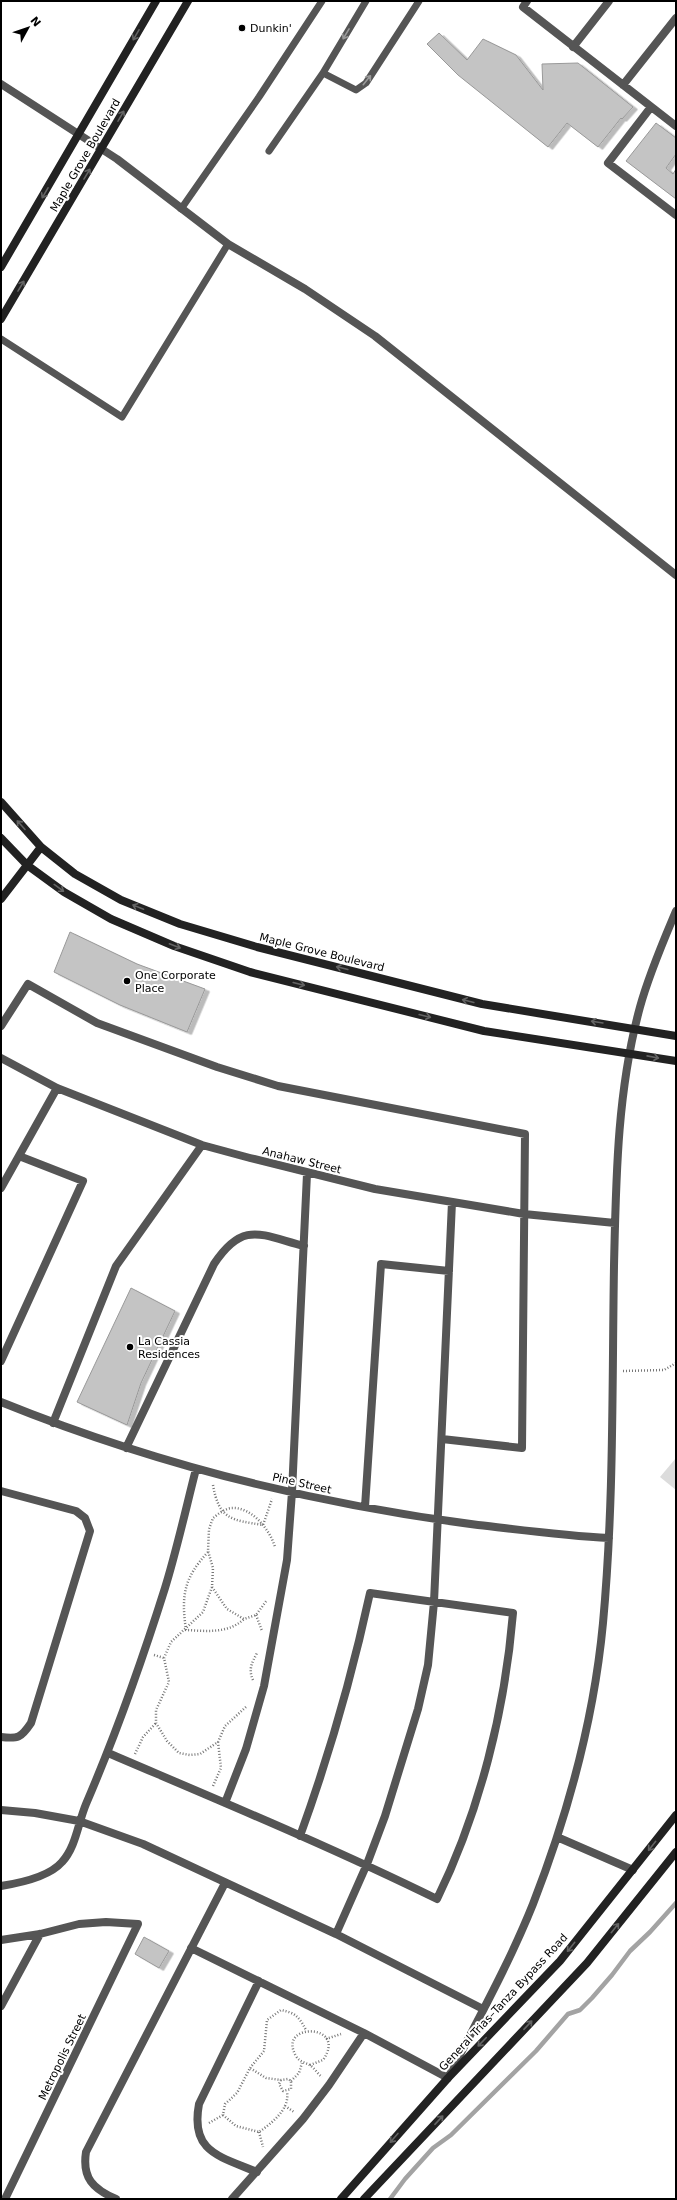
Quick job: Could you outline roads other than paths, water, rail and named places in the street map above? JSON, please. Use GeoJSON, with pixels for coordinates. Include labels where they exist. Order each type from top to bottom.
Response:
{"type":"FeatureCollection","features":[{"type":"Feature","properties":{"kind":"street","name":"Maple Grove Boulevard"},"geometry":{"type":"LineString","coordinates":[[1,268],[156,1]]}},
{"type":"Feature","properties":{"kind":"street","name":"Maple Grove Boulevard"},"geometry":{"type":"LineString","coordinates":[[1,319],[188,1]]}},
{"type":"Feature","properties":{"kind":"street"},"geometry":{"type":"LineString","coordinates":[[527,1],[523,7],[673,124],[676,115]]}},
{"type":"Feature","properties":{"kind":"street"},"geometry":{"type":"LineString","coordinates":[[573,47],[609,1]]}},
{"type":"Feature","properties":{"kind":"street"},"geometry":{"type":"LineString","coordinates":[[623,85],[676,18]]}},
{"type":"Feature","properties":{"kind":"street"},"geometry":{"type":"LineString","coordinates":[[1,84],[117,159],[181,210],[228,244],[305,289],[375,336],[676,575]]}},
{"type":"Feature","properties":{"kind":"street"},"geometry":{"type":"LineString","coordinates":[[651,107],[608,164],[676,215]]}},
{"type":"Feature","properties":{"kind":"street","name":"Maple Grove Boulevard"},"geometry":{"type":"LineString","coordinates":[[1,802],[41,847],[76,874],[121,900],[180,924],[257,947],[482,1004],[635,1028],[676,1036]]}},
{"type":"Feature","properties":{"kind":"street"},"geometry":{"type":"LineString","coordinates":[[1,838],[27,865],[64,892],[112,919],[174,946],[250,972],[484,1031],[676,1061]]}},
{"type":"Feature","properties":{"kind":"street"},"geometry":{"type":"LineString","coordinates":[[1,899],[41,847]]}},
{"type":"Feature","properties":{"kind":"street"},"geometry":{"type":"LineString","coordinates":[[191,1948],[364,2033],[448,2078],[483,2009],[532,1905],[557,1837],[583,1746],[594,1698],[603,1625],[609,1538],[617,1145],[635,1028],[646,985],[676,911]]}},
{"type":"Feature","properties":{"kind":"street"},"geometry":{"type":"LineString","coordinates":[[1,1026],[28,984],[97,1023],[217,1067],[271,1084],[349,1101],[525,1134],[522,1448],[442,1439]]}},
{"type":"Feature","properties":{"kind":"street","name":"Anahaw Street"},"geometry":{"type":"LineString","coordinates":[[1,1058],[57,1088],[202,1146],[307,1174],[376,1189],[524,1214],[615,1223]]}},
{"type":"Feature","properties":{"kind":"street"},"geometry":{"type":"LineString","coordinates":[[1,1188],[57,1088]]}},
{"type":"Feature","properties":{"kind":"street"},"geometry":{"type":"LineString","coordinates":[[53,1423],[116,1266],[202,1146]]}},
{"type":"Feature","properties":{"kind":"street"},"geometry":{"type":"LineString","coordinates":[[1,1361],[83,1181],[19,1156]]}},
{"type":"Feature","properties":{"kind":"street"},"geometry":{"type":"LineString","coordinates":[[225,1803],[246,1749],[264,1686],[287,1560],[292,1492],[307,1174]]}},
{"type":"Feature","properties":{"kind":"street"},"geometry":{"type":"LineString","coordinates":[[336,1934],[367,1864],[385,1816],[418,1708],[428,1665],[434,1602],[452,1202]]}},
{"type":"Feature","properties":{"kind":"street"},"geometry":{"type":"LineString","coordinates":[[126,1448],[214,1264],[222,1251],[232,1241],[244,1235],[257,1234],[304,1246]]}},
{"type":"Feature","properties":{"kind":"street"},"geometry":{"type":"LineString","coordinates":[[365,1507],[381,1264],[448,1271]]}},
{"type":"Feature","properties":{"kind":"street","name":"Pine Street"},"geometry":{"type":"LineString","coordinates":[[1,1402],[53,1423],[126,1448],[196,1469],[292,1492],[438,1520],[570,1536],[609,1538]]}},
{"type":"Feature","properties":{"kind":"street"},"geometry":{"type":"LineString","coordinates":[[1,1886],[54,1869],[63,1862],[75,1840],[79,1821],[108,1753],[165,1587],[196,1469]]}},
{"type":"Feature","properties":{"kind":"street"},"geometry":{"type":"LineString","coordinates":[[1,1491],[76,1511],[85,1518],[90,1531],[31,1724],[24,1734],[15,1739],[1,1737]]}},
{"type":"Feature","properties":{"kind":"street"},"geometry":{"type":"LineString","coordinates":[[108,1753],[209,1797],[225,1803],[300,1836],[367,1864],[436,1899],[464,1836],[495,1728],[510,1648],[513,1612],[370,1593],[339,1720],[300,1836]]}},
{"type":"Feature","properties":{"kind":"street"},"geometry":{"type":"LineString","coordinates":[[1,1810],[35,1813],[79,1821],[143,1844],[336,1934],[483,2009]]}},
{"type":"Feature","properties":{"kind":"street","name":"General Trias–Tanza Bypass Road"},"geometry":{"type":"LineString","coordinates":[[341,2199],[448,2078],[560,1961],[676,1815]]}},
{"type":"Feature","properties":{"kind":"street"},"geometry":{"type":"LineString","coordinates":[[557,1837],[633,1870]]}},
{"type":"Feature","properties":{"kind":"street"},"geometry":{"type":"LineString","coordinates":[[364,2199],[586,1963],[676,1852]]}},
{"type":"Feature","properties":{"kind":"street"},"geometry":{"type":"LineString","coordinates":[[116,2199],[99,2191],[88,2178],[84,2165],[86,2152],[225,1883]]}},
{"type":"Feature","properties":{"kind":"street","name":"Metropolis Street"},"geometry":{"type":"LineString","coordinates":[[5,2199],[138,1924],[106,1922],[79,1924],[40,1934]]}},
{"type":"Feature","properties":{"kind":"street"},"geometry":{"type":"LineString","coordinates":[[1,1940],[40,1934]]}},
{"type":"Feature","properties":{"kind":"street"},"geometry":{"type":"LineString","coordinates":[[1,2006],[40,1934]]}},
{"type":"Feature","properties":{"kind":"street"},"geometry":{"type":"LineString","coordinates":[[256,2172],[213,2153],[200,2139],[196,2121],[199,2104],[260,1981]]}},
{"type":"Feature","properties":{"kind":"street"},"geometry":{"type":"LineString","coordinates":[[232,2199],[307,2114],[329,2085],[364,2033]]}},
{"type":"Feature","properties":{"kind":"lane"},"geometry":{"type":"LineString","coordinates":[[181,210],[322,1]]}},
{"type":"Feature","properties":{"kind":"lane"},"geometry":{"type":"LineString","coordinates":[[269,151],[322,73],[366,1]]}},
{"type":"Feature","properties":{"kind":"lane"},"geometry":{"type":"LineString","coordinates":[[322,73],[356,90],[361,87],[366,83],[418,1]]}},
{"type":"Feature","properties":{"kind":"lane"},"geometry":{"type":"LineString","coordinates":[[1,339],[122,417],[228,244]]}},
{"type":"Feature","properties":{"kind":"waterway"},"geometry":{"type":"LineString","coordinates":[[390,2199],[405,2179],[433,2148],[451,2135],[536,2051],[568,2014],[580,2010],[592,1998],[630,1951],[650,1932],[676,1903]]}},
{"type":"Feature","properties":{"kind":"place","name":"Dunkin'"},"geometry":{"type":"Point","coordinates":[242,28]}},
{"type":"Feature","properties":{"kind":"place","name":"One Corporate Place"},"geometry":{"type":"Point","coordinates":[127,981]}},
{"type":"Feature","properties":{"kind":"place","name":"La Cassia Residences"},"geometry":{"type":"Point","coordinates":[130,1347]}}]}
